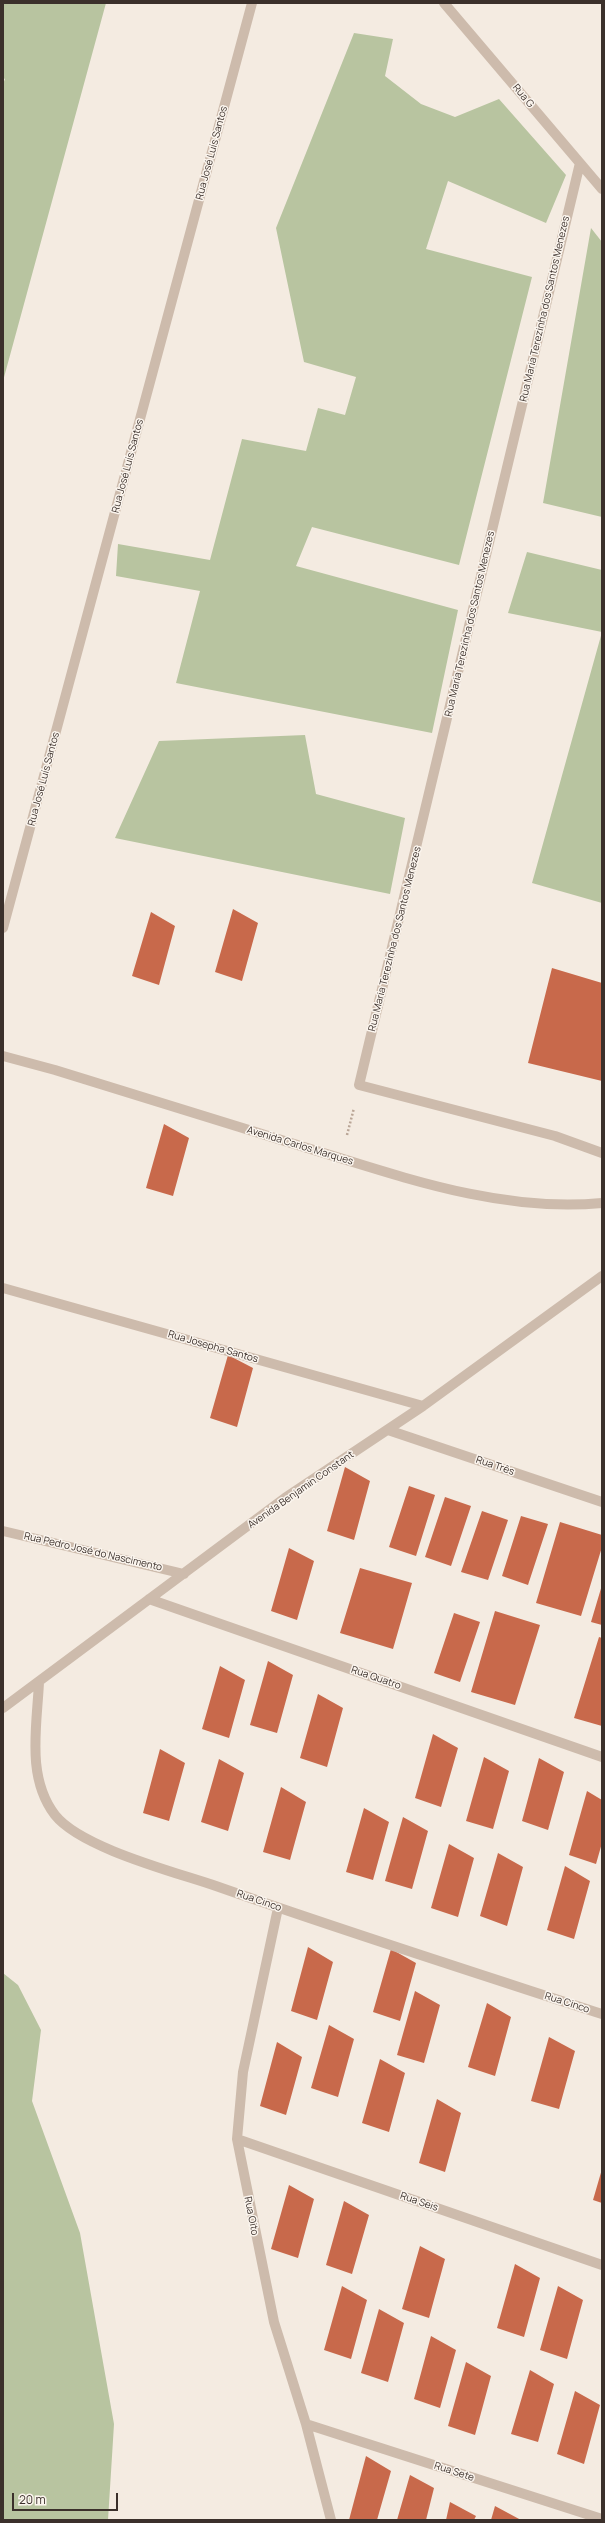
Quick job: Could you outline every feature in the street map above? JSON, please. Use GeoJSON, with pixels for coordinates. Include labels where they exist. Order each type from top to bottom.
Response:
{"type":"FeatureCollection","features":[{"type":"Feature","properties":{"kind":"street","name":"Rua José Luís Santos"},"geometry":{"type":"LineString","coordinates":[[3,928],[252,3]]}},
{"type":"Feature","properties":{"kind":"street","name":"Rua G"},"geometry":{"type":"LineString","coordinates":[[444,3],[602,189]]}},
{"type":"Feature","properties":{"kind":"street","name":"Rua Maria Terezinha dos Santos Menezes"},"geometry":{"type":"LineString","coordinates":[[360,1085],[580,163]]}},
{"type":"Feature","properties":{"kind":"street","name":"Avenida Carlos Marques"},"geometry":{"type":"LineString","coordinates":[[3,1056],[341,1158],[389,1174],[504,1200],[540,1204],[602,1203]]}},
{"type":"Feature","properties":{"kind":"street"},"geometry":{"type":"LineString","coordinates":[[360,1085],[555,1136],[602,1153]]}},
{"type":"Feature","properties":{"kind":"street","name":"Avenida Benjamin Constant"},"geometry":{"type":"LineString","coordinates":[[3,1708],[40,1682],[285,1498],[423,1406],[602,1276]]}},
{"type":"Feature","properties":{"kind":"street","name":"Rua Josepha Santos"},"geometry":{"type":"LineString","coordinates":[[3,1288],[423,1406]]}},
{"type":"Feature","properties":{"kind":"street","name":"Rua Três"},"geometry":{"type":"LineString","coordinates":[[388,1430],[602,1502]]}},
{"type":"Feature","properties":{"kind":"street","name":"Rua Pedro José do Nascimento"},"geometry":{"type":"LineString","coordinates":[[3,1531],[184,1574]]}},
{"type":"Feature","properties":{"kind":"street","name":"Rua Quatro"},"geometry":{"type":"LineString","coordinates":[[149,1599],[602,1757]]}},
{"type":"Feature","properties":{"kind":"street","name":"Rua Cinco"},"geometry":{"type":"LineString","coordinates":[[40,1682],[35,1758],[37,1777],[43,1795],[56,1816],[90,1841],[278,1908],[602,2014]]}},
{"type":"Feature","properties":{"kind":"street","name":"Rua Oito"},"geometry":{"type":"LineString","coordinates":[[278,1908],[243,2072],[237,2139],[274,2322],[306,2424],[331,2520]]}},
{"type":"Feature","properties":{"kind":"street","name":"Rua Seis"},"geometry":{"type":"LineString","coordinates":[[237,2139],[602,2265]]}},
{"type":"Feature","properties":{"kind":"street","name":"Rua Sete"},"geometry":{"type":"LineString","coordinates":[[306,2424],[602,2519]]}},
{"type":"Feature","properties":{"kind":"path"},"geometry":{"type":"LineString","coordinates":[[341,1158],[360,1085]]}},
{"type":"Feature","properties":{"kind":"green space"},"geometry":{"type":"Polygon","coordinates":[[[3,3],[106,3],[3,381],[3,84],[5,79],[3,78],[3,3]]]}},
{"type":"Feature","properties":{"kind":"green space"},"geometry":{"type":"Polygon","coordinates":[[[354,33],[393,39],[385,76],[421,104],[455,117],[499,99],[566,175],[546,223],[448,181],[426,249],[532,277],[459,565],[312,527],[296,566],[458,610],[432,733],[176,683],[200,591],[116,576],[118,544],[210,560],[242,439],[306,451],[318,408],[345,415],[356,377],[304,362],[276,228],[354,33]]]}},
{"type":"Feature","properties":{"kind":"green space"},"geometry":{"type":"Polygon","coordinates":[[[591,228],[602,242],[602,517],[543,503],[591,228]]]}},
{"type":"Feature","properties":{"kind":"green space"},"geometry":{"type":"Polygon","coordinates":[[[527,552],[602,570],[602,632],[508,613],[527,552]]]}},
{"type":"Feature","properties":{"kind":"green space"},"geometry":{"type":"Polygon","coordinates":[[[602,632],[602,903],[532,883],[602,632]]]}},
{"type":"Feature","properties":{"kind":"green space"},"geometry":{"type":"Polygon","coordinates":[[[305,735],[316,794],[405,818],[390,894],[115,838],[159,741],[305,735]]]}},
{"type":"Feature","properties":{"kind":"green space"},"geometry":{"type":"Polygon","coordinates":[[[3,1973],[18,1985],[41,2030],[32,2101],[80,2233],[114,2424],[108,2520],[3,2520],[3,1973]]]}},
{"type":"Feature","properties":{"kind":"building"},"geometry":{"type":"Polygon","coordinates":[[[233,909],[258,923],[242,981],[215,972],[233,909]]]}},
{"type":"Feature","properties":{"kind":"building"},"geometry":{"type":"Polygon","coordinates":[[[151,912],[175,926],[159,985],[132,976],[151,912]]]}},
{"type":"Feature","properties":{"kind":"building"},"geometry":{"type":"Polygon","coordinates":[[[552,968],[602,983],[602,1081],[528,1063],[552,968]]]}},
{"type":"Feature","properties":{"kind":"building"},"geometry":{"type":"Polygon","coordinates":[[[164,1124],[189,1138],[173,1196],[146,1188],[164,1124]]]}},
{"type":"Feature","properties":{"kind":"building"},"geometry":{"type":"Polygon","coordinates":[[[228,1355],[253,1368],[237,1427],[210,1418],[228,1355]]]}},
{"type":"Feature","properties":{"kind":"building"},"geometry":{"type":"Polygon","coordinates":[[[345,1467],[370,1481],[354,1540],[327,1531],[345,1467]]]}},
{"type":"Feature","properties":{"kind":"building"},"geometry":{"type":"Polygon","coordinates":[[[409,1486],[435,1495],[416,1556],[389,1547],[409,1486]]]}},
{"type":"Feature","properties":{"kind":"building"},"geometry":{"type":"Polygon","coordinates":[[[445,1497],[471,1506],[451,1566],[425,1557],[445,1497]]]}},
{"type":"Feature","properties":{"kind":"building"},"geometry":{"type":"Polygon","coordinates":[[[482,1511],[508,1520],[488,1580],[461,1572],[482,1511]]]}},
{"type":"Feature","properties":{"kind":"building"},"geometry":{"type":"Polygon","coordinates":[[[521,1516],[548,1524],[528,1585],[502,1576],[521,1516]]]}},
{"type":"Feature","properties":{"kind":"building"},"geometry":{"type":"Polygon","coordinates":[[[560,1522],[602,1535],[602,1547],[581,1616],[536,1603],[560,1522]]]}},
{"type":"Feature","properties":{"kind":"building"},"geometry":{"type":"Polygon","coordinates":[[[289,1548],[314,1561],[297,1620],[271,1611],[289,1548]]]}},
{"type":"Feature","properties":{"kind":"building"},"geometry":{"type":"Polygon","coordinates":[[[360,1568],[412,1583],[393,1649],[340,1633],[360,1568]]]}},
{"type":"Feature","properties":{"kind":"building"},"geometry":{"type":"Polygon","coordinates":[[[602,1585],[602,1625],[591,1622],[602,1585]]]}},
{"type":"Feature","properties":{"kind":"building"},"geometry":{"type":"Polygon","coordinates":[[[495,1611],[540,1625],[515,1705],[471,1692],[495,1611]]]}},
{"type":"Feature","properties":{"kind":"building"},"geometry":{"type":"Polygon","coordinates":[[[454,1613],[480,1622],[460,1682],[434,1673],[454,1613]]]}},
{"type":"Feature","properties":{"kind":"building"},"geometry":{"type":"Polygon","coordinates":[[[599,1637],[602,1638],[602,1726],[574,1718],[599,1637]]]}},
{"type":"Feature","properties":{"kind":"building"},"geometry":{"type":"Polygon","coordinates":[[[268,1661],[293,1675],[277,1733],[250,1725],[268,1661]]]}},
{"type":"Feature","properties":{"kind":"building"},"geometry":{"type":"Polygon","coordinates":[[[220,1666],[245,1680],[229,1738],[202,1729],[220,1666]]]}},
{"type":"Feature","properties":{"kind":"building"},"geometry":{"type":"Polygon","coordinates":[[[318,1694],[343,1708],[327,1767],[300,1758],[318,1694]]]}},
{"type":"Feature","properties":{"kind":"building"},"geometry":{"type":"Polygon","coordinates":[[[433,1734],[458,1748],[441,1807],[415,1798],[433,1734]]]}},
{"type":"Feature","properties":{"kind":"building"},"geometry":{"type":"Polygon","coordinates":[[[160,1749],[185,1763],[169,1821],[143,1813],[160,1749]]]}},
{"type":"Feature","properties":{"kind":"building"},"geometry":{"type":"Polygon","coordinates":[[[484,1757],[509,1771],[493,1829],[466,1821],[484,1757]]]}},
{"type":"Feature","properties":{"kind":"building"},"geometry":{"type":"Polygon","coordinates":[[[539,1758],[564,1772],[548,1830],[522,1821],[539,1758]]]}},
{"type":"Feature","properties":{"kind":"building"},"geometry":{"type":"Polygon","coordinates":[[[219,1759],[244,1773],[228,1831],[201,1822],[219,1759]]]}},
{"type":"Feature","properties":{"kind":"building"},"geometry":{"type":"Polygon","coordinates":[[[281,1787],[306,1802],[290,1860],[263,1852],[281,1787]]]}},
{"type":"Feature","properties":{"kind":"building"},"geometry":{"type":"Polygon","coordinates":[[[587,1791],[602,1800],[602,1843],[596,1864],[569,1855],[587,1791]]]}},
{"type":"Feature","properties":{"kind":"building"},"geometry":{"type":"Polygon","coordinates":[[[364,1808],[389,1822],[373,1880],[346,1872],[364,1808]]]}},
{"type":"Feature","properties":{"kind":"building"},"geometry":{"type":"Polygon","coordinates":[[[403,1817],[428,1831],[412,1889],[385,1881],[403,1817]]]}},
{"type":"Feature","properties":{"kind":"building"},"geometry":{"type":"Polygon","coordinates":[[[449,1844],[474,1858],[458,1917],[431,1908],[449,1844]]]}},
{"type":"Feature","properties":{"kind":"building"},"geometry":{"type":"Polygon","coordinates":[[[498,1853],[523,1867],[507,1926],[480,1916],[498,1853]]]}},
{"type":"Feature","properties":{"kind":"building"},"geometry":{"type":"Polygon","coordinates":[[[565,1866],[590,1881],[574,1939],[547,1930],[565,1866]]]}},
{"type":"Feature","properties":{"kind":"building"},"geometry":{"type":"Polygon","coordinates":[[[308,1947],[333,1962],[317,2020],[291,2011],[308,1947]]]}},
{"type":"Feature","properties":{"kind":"building"},"geometry":{"type":"Polygon","coordinates":[[[391,1949],[416,1963],[400,2021],[373,2012],[391,1949]]]}},
{"type":"Feature","properties":{"kind":"building"},"geometry":{"type":"Polygon","coordinates":[[[415,1991],[440,2005],[424,2063],[397,2055],[415,1991]]]}},
{"type":"Feature","properties":{"kind":"building"},"geometry":{"type":"Polygon","coordinates":[[[487,2003],[511,2017],[495,2076],[468,2067],[487,2003]]]}},
{"type":"Feature","properties":{"kind":"building"},"geometry":{"type":"Polygon","coordinates":[[[329,2025],[354,2039],[338,2097],[311,2088],[329,2025]]]}},
{"type":"Feature","properties":{"kind":"building"},"geometry":{"type":"Polygon","coordinates":[[[549,2037],[575,2051],[559,2109],[531,2101],[549,2037]]]}},
{"type":"Feature","properties":{"kind":"building"},"geometry":{"type":"Polygon","coordinates":[[[277,2042],[302,2057],[286,2115],[260,2106],[277,2042]]]}},
{"type":"Feature","properties":{"kind":"building"},"geometry":{"type":"Polygon","coordinates":[[[380,2059],[405,2073],[389,2132],[362,2123],[380,2059]]]}},
{"type":"Feature","properties":{"kind":"building"},"geometry":{"type":"Polygon","coordinates":[[[437,2099],[461,2113],[445,2172],[419,2163],[437,2099]]]}},
{"type":"Feature","properties":{"kind":"building"},"geometry":{"type":"Polygon","coordinates":[[[602,2169],[602,2203],[593,2200],[602,2169]]]}},
{"type":"Feature","properties":{"kind":"building"},"geometry":{"type":"Polygon","coordinates":[[[289,2185],[314,2199],[298,2258],[271,2249],[289,2185]]]}},
{"type":"Feature","properties":{"kind":"building"},"geometry":{"type":"Polygon","coordinates":[[[344,2201],[369,2215],[352,2274],[326,2265],[344,2201]]]}},
{"type":"Feature","properties":{"kind":"building"},"geometry":{"type":"Polygon","coordinates":[[[420,2246],[445,2259],[429,2318],[402,2309],[420,2246]]]}},
{"type":"Feature","properties":{"kind":"building"},"geometry":{"type":"Polygon","coordinates":[[[515,2264],[540,2278],[524,2337],[497,2328],[515,2264]]]}},
{"type":"Feature","properties":{"kind":"building"},"geometry":{"type":"Polygon","coordinates":[[[342,2286],[367,2300],[351,2359],[324,2350],[342,2286]]]}},
{"type":"Feature","properties":{"kind":"building"},"geometry":{"type":"Polygon","coordinates":[[[558,2286],[583,2300],[567,2359],[540,2350],[558,2286]]]}},
{"type":"Feature","properties":{"kind":"building"},"geometry":{"type":"Polygon","coordinates":[[[379,2309],[404,2323],[388,2382],[361,2373],[379,2309]]]}},
{"type":"Feature","properties":{"kind":"building"},"geometry":{"type":"Polygon","coordinates":[[[431,2336],[456,2350],[440,2408],[414,2399],[431,2336]]]}},
{"type":"Feature","properties":{"kind":"building"},"geometry":{"type":"Polygon","coordinates":[[[466,2362],[491,2376],[475,2435],[448,2426],[466,2362]]]}},
{"type":"Feature","properties":{"kind":"building"},"geometry":{"type":"Polygon","coordinates":[[[530,2370],[554,2384],[538,2442],[511,2434],[530,2370]]]}},
{"type":"Feature","properties":{"kind":"building"},"geometry":{"type":"Polygon","coordinates":[[[575,2391],[600,2405],[584,2464],[557,2454],[575,2391]]]}},
{"type":"Feature","properties":{"kind":"building"},"geometry":{"type":"Polygon","coordinates":[[[366,2456],[391,2471],[377,2520],[349,2520],[366,2456]]]}},
{"type":"Feature","properties":{"kind":"building"},"geometry":{"type":"Polygon","coordinates":[[[410,2475],[434,2488],[426,2520],[397,2520],[410,2475]]]}},
{"type":"Feature","properties":{"kind":"building"},"geometry":{"type":"Polygon","coordinates":[[[450,2502],[476,2516],[474,2520],[446,2520],[450,2502]]]}},
{"type":"Feature","properties":{"kind":"building"},"geometry":{"type":"Polygon","coordinates":[[[495,2506],[521,2520],[491,2520],[495,2506]]]}}]}
